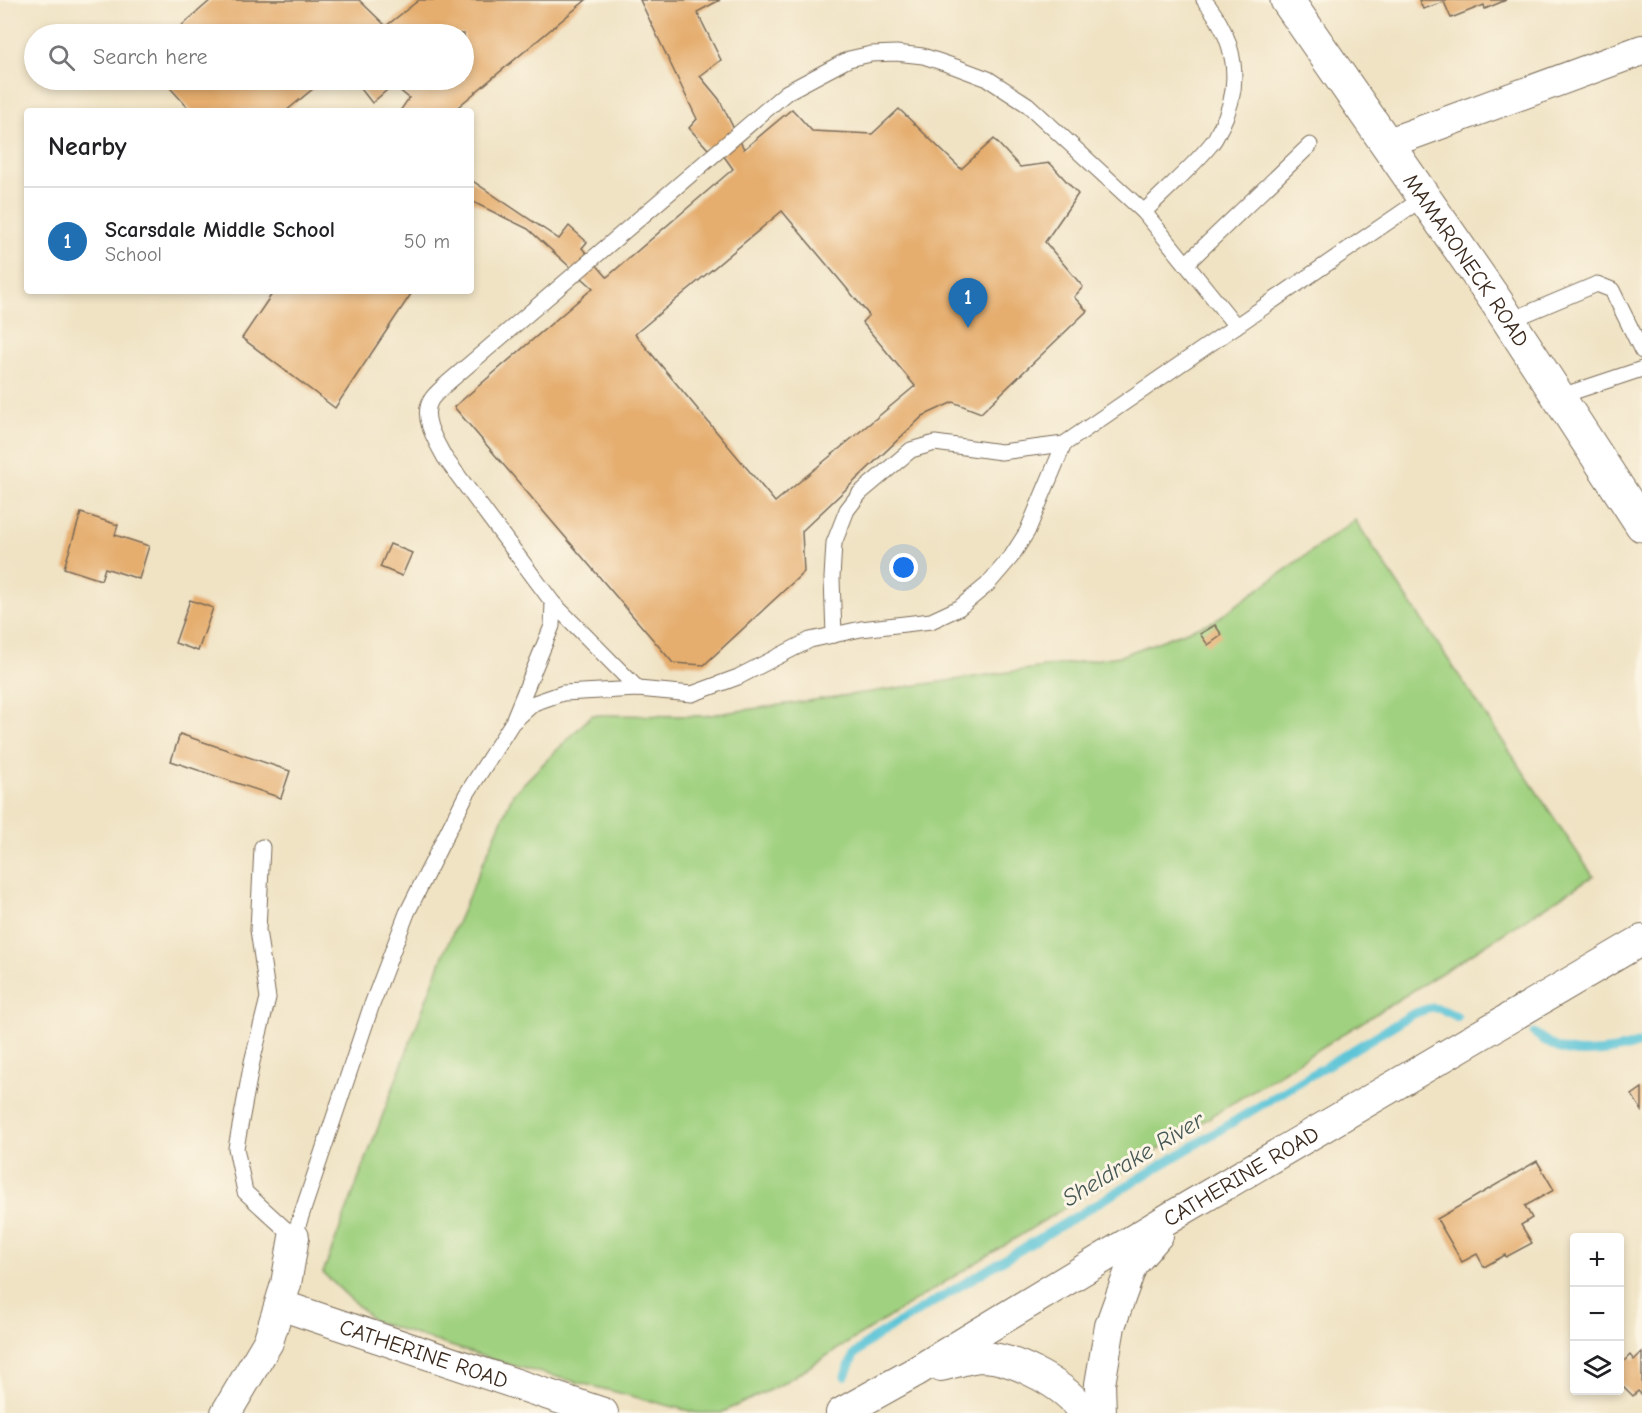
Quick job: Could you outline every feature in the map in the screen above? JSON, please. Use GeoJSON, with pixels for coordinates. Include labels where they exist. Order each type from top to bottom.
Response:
{"type":"FeatureCollection","features":[{"type":"Feature","properties":{"kind":"street","name":"MAMARONECK ROAD"},"geometry":{"type":"LineString","coordinates":[[1287,0],[1509,321],[1642,525]]}},
{"type":"Feature","properties":{"kind":"street"},"geometry":{"type":"LineString","coordinates":[[1386,144],[1642,50]]}},
{"type":"Feature","properties":{"kind":"street","name":"CATHERINE ROAD"},"geometry":{"type":"LineString","coordinates":[[841,1413],[915,1372],[1174,1215],[1642,940]]}},
{"type":"Feature","properties":{"kind":"street"},"geometry":{"type":"LineString","coordinates":[[1101,1413],[1100,1384],[1110,1326],[1132,1265],[1174,1215]]}},
{"type":"Feature","properties":{"kind":"street"},"geometry":{"type":"LineString","coordinates":[[226,1413],[268,1342],[286,1284],[294,1237]]}},
{"type":"Feature","properties":{"kind":"street","name":"CATHERINE ROAD"},"geometry":{"type":"LineString","coordinates":[[280,1305],[603,1413]]}},
{"type":"Feature","properties":{"kind":"street"},"geometry":{"type":"LineString","coordinates":[[915,1372],[981,1357],[1007,1361],[1055,1386],[1077,1402],[1084,1413]]}},
{"type":"Feature","properties":{"kind":"lane"},"geometry":{"type":"LineString","coordinates":[[1144,212],[1213,142],[1230,109],[1235,81],[1232,50],[1216,14],[1204,0]]}},
{"type":"Feature","properties":{"kind":"lane"},"geometry":{"type":"LineString","coordinates":[[638,689],[553,603],[445,458],[434,438],[428,413],[430,401],[453,378],[787,92],[849,59],[871,54],[896,53],[923,56],[988,79],[1028,105],[1144,212],[1236,326]]}},
{"type":"Feature","properties":{"kind":"lane"},"geometry":{"type":"LineString","coordinates":[[1186,264],[1310,145]]}},
{"type":"Feature","properties":{"kind":"lane"},"geometry":{"type":"LineString","coordinates":[[834,635],[832,578],[834,543],[847,510],[860,493],[911,450],[935,443],[1001,453],[1064,444],[1423,198]]}},
{"type":"Feature","properties":{"kind":"lane"},"geometry":{"type":"LineString","coordinates":[[1509,321],[1598,284],[1611,290],[1642,351]]}},
{"type":"Feature","properties":{"kind":"lane"},"geometry":{"type":"LineString","coordinates":[[1558,398],[1642,369]]}},
{"type":"Feature","properties":{"kind":"lane"},"geometry":{"type":"LineString","coordinates":[[512,723],[534,703],[563,693],[638,689],[692,694],[738,677],[810,640],[861,629],[931,621],[959,608],[987,585],[1011,557],[1027,532],[1064,444]]}},
{"type":"Feature","properties":{"kind":"lane"},"geometry":{"type":"LineString","coordinates":[[262,847],[258,930],[268,998],[252,1062],[236,1148],[245,1191],[294,1237],[371,1007],[407,913],[466,795],[512,723],[552,626],[553,603]]}},
{"type":"Feature","properties":{"kind":"green space"},"geometry":{"type":"Polygon","coordinates":[[[1355,520],[1593,876],[780,1385],[721,1413],[697,1413],[503,1363],[374,1321],[323,1273],[444,953],[513,794],[592,715],[703,716],[1120,656],[1214,621],[1355,520]]]}},
{"type":"Feature","properties":{"kind":"building"},"geometry":{"type":"Polygon","coordinates":[[[211,0],[359,0],[384,24],[183,24],[211,0]]]}},
{"type":"Feature","properties":{"kind":"building"},"geometry":{"type":"Polygon","coordinates":[[[419,0],[586,0],[457,108],[402,108],[409,98],[399,90],[474,90],[474,24],[389,24],[419,0]]]}},
{"type":"Feature","properties":{"kind":"building"},"geometry":{"type":"Polygon","coordinates":[[[640,0],[720,0],[697,12],[721,60],[700,76],[719,99],[744,149],[792,109],[812,131],[872,134],[899,109],[961,169],[994,139],[1020,167],[1050,163],[1078,194],[1045,242],[1083,287],[1074,297],[1087,311],[981,413],[953,402],[923,416],[802,531],[804,572],[704,665],[673,663],[454,407],[593,288],[528,229],[474,202],[474,182],[559,239],[569,226],[587,242],[582,248],[607,277],[733,169],[716,145],[708,149],[689,128],[697,119],[640,0]],[[782,211],[635,334],[775,502],[915,386],[862,322],[869,315],[782,211]]]}},
{"type":"Feature","properties":{"kind":"building"},"geometry":{"type":"Polygon","coordinates":[[[1419,0],[1506,0],[1485,9],[1484,5],[1451,18],[1444,2],[1423,9],[1419,0]]]}},
{"type":"Feature","properties":{"kind":"building"},"geometry":{"type":"Polygon","coordinates":[[[172,90],[312,90],[290,108],[188,108],[172,90]]]}},
{"type":"Feature","properties":{"kind":"building"},"geometry":{"type":"Polygon","coordinates":[[[362,90],[387,90],[372,103],[362,90]]]}},
{"type":"Feature","properties":{"kind":"building"},"geometry":{"type":"Polygon","coordinates":[[[272,294],[411,294],[335,408],[242,338],[272,294]]]}},
{"type":"Feature","properties":{"kind":"building"},"geometry":{"type":"Polygon","coordinates":[[[81,513],[118,525],[115,535],[149,546],[139,579],[105,568],[101,580],[64,568],[81,513]]]}},
{"type":"Feature","properties":{"kind":"building"},"geometry":{"type":"Polygon","coordinates":[[[390,544],[412,553],[402,576],[380,567],[390,544]]]}},
{"type":"Feature","properties":{"kind":"building"},"geometry":{"type":"Polygon","coordinates":[[[190,600],[213,608],[198,651],[175,643],[190,600]]]}},
{"type":"Feature","properties":{"kind":"building"},"geometry":{"type":"Polygon","coordinates":[[[1215,625],[1222,635],[1208,645],[1200,634],[1215,625]]]}},
{"type":"Feature","properties":{"kind":"building"},"geometry":{"type":"Polygon","coordinates":[[[180,734],[290,771],[281,798],[171,761],[180,734]]]}},
{"type":"Feature","properties":{"kind":"building"},"geometry":{"type":"Polygon","coordinates":[[[1642,1088],[1642,1111],[1632,1095],[1642,1088]]]}},
{"type":"Feature","properties":{"kind":"building"},"geometry":{"type":"Polygon","coordinates":[[[1537,1161],[1554,1190],[1525,1206],[1532,1218],[1521,1225],[1532,1243],[1484,1267],[1477,1254],[1462,1262],[1437,1219],[1537,1161]]]}},
{"type":"Feature","properties":{"kind":"building"},"geometry":{"type":"Polygon","coordinates":[[[1642,1352],[1642,1395],[1638,1391],[1633,1396],[1624,1387],[1624,1361],[1630,1355],[1634,1360],[1642,1352]]]}},
{"type":"Feature","properties":{"kind":"waterway","name":"Sheldrake River"},"geometry":{"type":"LineString","coordinates":[[845,1376],[854,1355],[872,1339],[1411,1015],[1434,1008],[1457,1017]]}},
{"type":"Feature","properties":{"kind":"waterway","name":"Sheldrake River"},"geometry":{"type":"LineString","coordinates":[[1534,1033],[1555,1047],[1577,1052],[1612,1050],[1642,1042]]}},
{"type":"Feature","properties":{"kind":"place","name":"Scarsdale Middle School"},"geometry":{"type":"Point","coordinates":[968,328]}}]}
